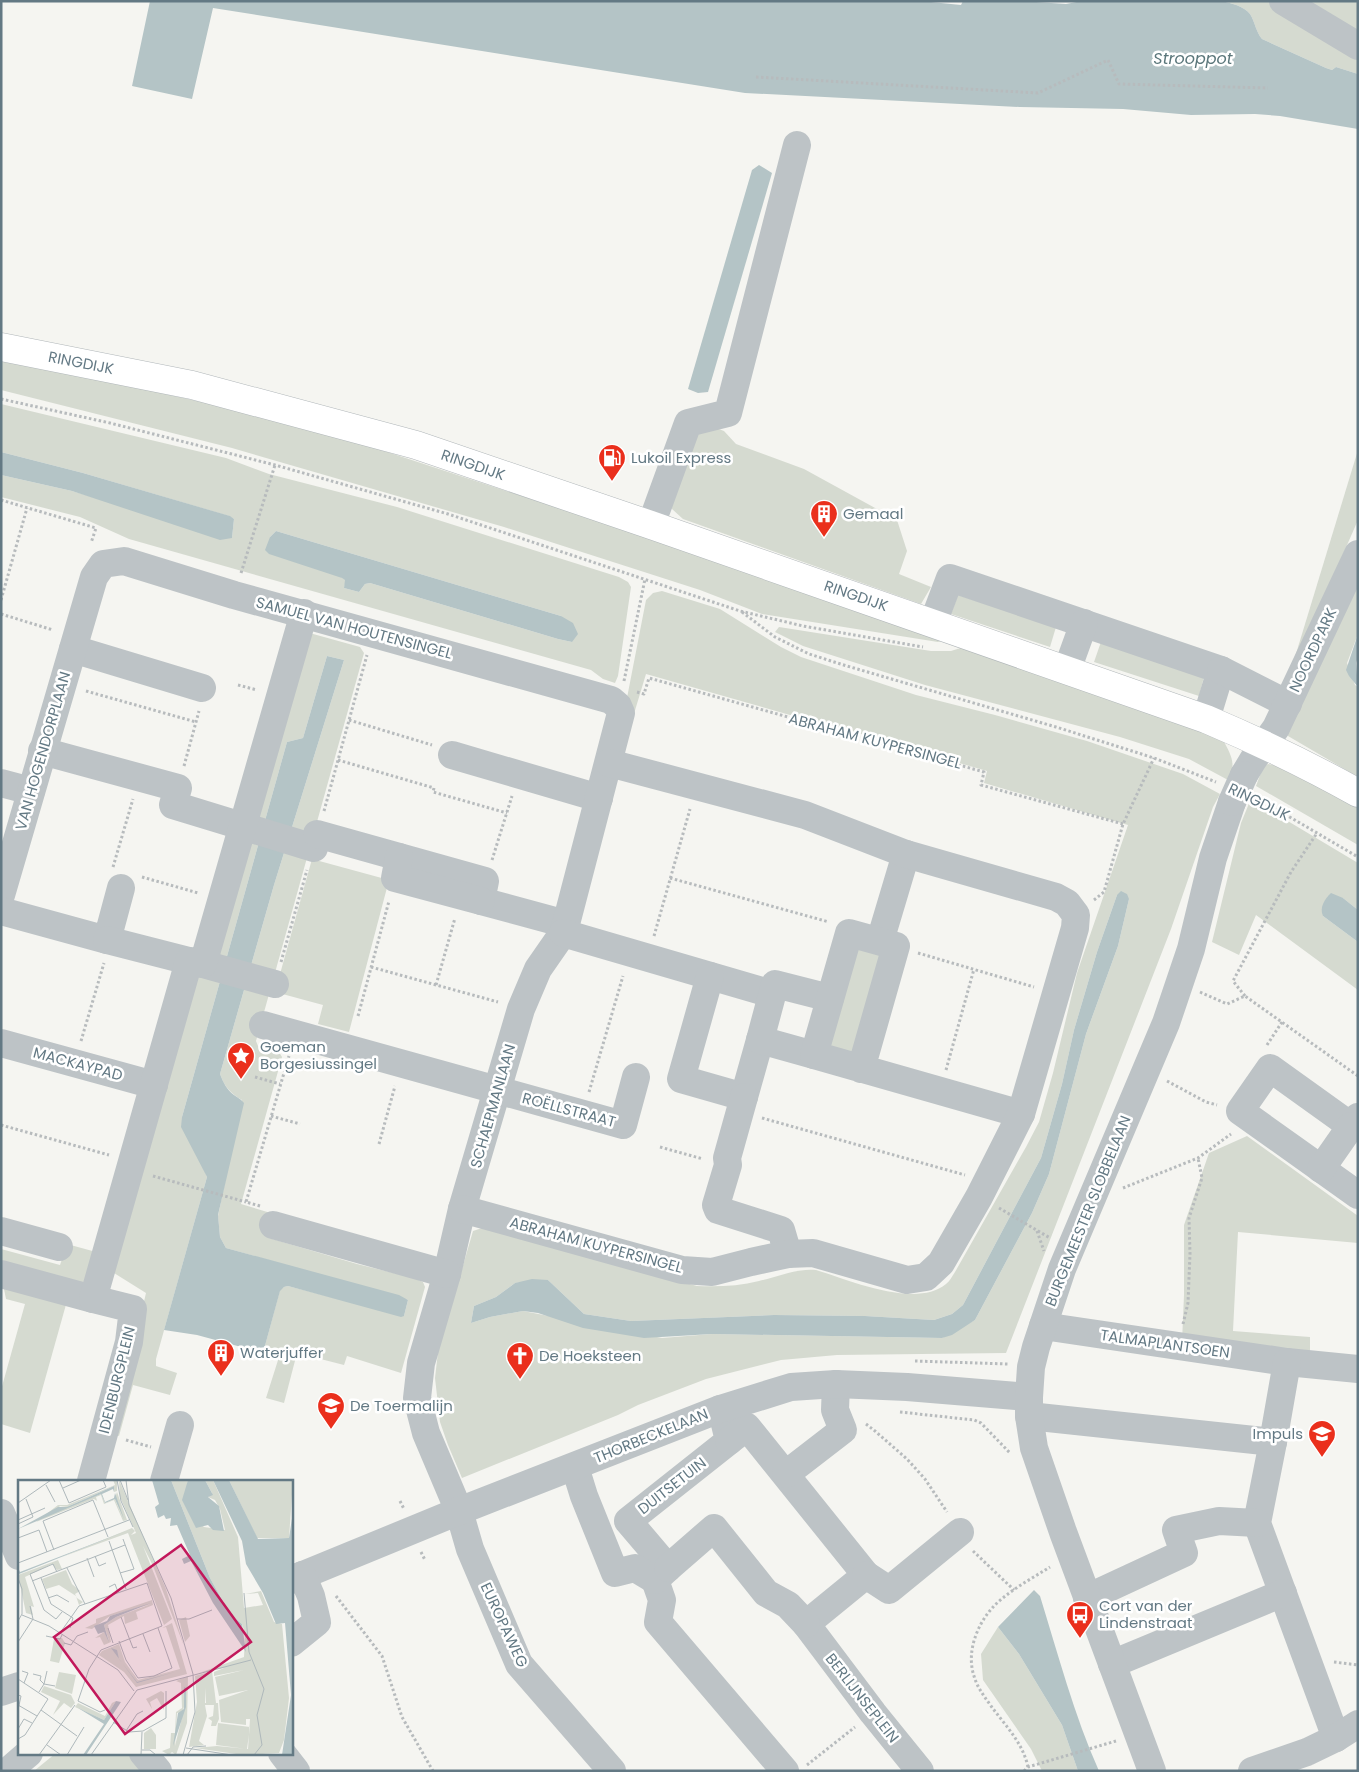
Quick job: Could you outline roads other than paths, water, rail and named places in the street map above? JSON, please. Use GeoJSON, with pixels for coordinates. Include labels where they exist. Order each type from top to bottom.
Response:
{"type":"FeatureCollection","features":[{"type":"Feature","properties":{"kind":"main road","name":"RINGDIJK"},"geometry":{"type":"LineString","coordinates":[[1,347],[192,386],[416,445],[651,525],[931,635],[1067,670],[1206,719],[1265,744],[1358,793]]}},
{"type":"Feature","properties":{"kind":"street"},"geometry":{"type":"LineString","coordinates":[[1283,1],[1358,46]]}},
{"type":"Feature","properties":{"kind":"street"},"geometry":{"type":"LineString","coordinates":[[651,525],[688,423],[728,413],[797,146]]}},
{"type":"Feature","properties":{"kind":"street","name":"NOORDPARK"},"geometry":{"type":"LineString","coordinates":[[1265,744],[1276,728],[1288,704],[1358,554]]}},
{"type":"Feature","properties":{"kind":"street","name":"SAMUEL VAN HOUTENSINGEL"},"geometry":{"type":"LineString","coordinates":[[98,570],[124,561],[234,595],[611,700],[620,697]]}},
{"type":"Feature","properties":{"kind":"street","name":"VAN HOGENDORPLAAN"},"geometry":{"type":"LineString","coordinates":[[2,895],[30,791],[98,570]]}},
{"type":"Feature","properties":{"kind":"street"},"geometry":{"type":"LineString","coordinates":[[931,635],[950,578],[1222,670],[1288,704]]}},
{"type":"Feature","properties":{"kind":"street"},"geometry":{"type":"LineString","coordinates":[[1,1274],[94,1299],[154,1085],[196,962],[221,900],[304,613]]}},
{"type":"Feature","properties":{"kind":"street"},"geometry":{"type":"LineString","coordinates":[[1067,670],[1084,623]]}},
{"type":"Feature","properties":{"kind":"street"},"geometry":{"type":"LineString","coordinates":[[75,643],[202,688]]}},
{"type":"Feature","properties":{"kind":"street"},"geometry":{"type":"LineString","coordinates":[[1206,719],[1222,670]]}},
{"type":"Feature","properties":{"kind":"street","name":"SCHAEPMANLAAN"},"geometry":{"type":"LineString","coordinates":[[459,1511],[426,1433],[417,1398],[421,1363],[447,1274],[462,1209],[521,1008],[538,969],[564,929],[609,764],[621,714],[620,697]]}},
{"type":"Feature","properties":{"kind":"street","name":"BURGEMEESTER SLOBBELAAN"},"geometry":{"type":"LineString","coordinates":[[1152,1771],[1087,1598],[1034,1448],[1029,1407],[1031,1367],[1062,1269],[1166,1023],[1181,983],[1194,940],[1213,858],[1238,790],[1265,744]]}},
{"type":"Feature","properties":{"kind":"street"},"geometry":{"type":"LineString","coordinates":[[42,751],[176,797],[242,826],[316,841],[476,893],[564,929],[639,955],[772,994]]}},
{"type":"Feature","properties":{"kind":"street"},"geometry":{"type":"LineString","coordinates":[[452,755],[599,798]]}},
{"type":"Feature","properties":{"kind":"street"},"geometry":{"type":"LineString","coordinates":[[609,764],[805,815],[906,854],[862,1069]]}},
{"type":"Feature","properties":{"kind":"street"},"geometry":{"type":"LineString","coordinates":[[1,783],[30,791]]}},
{"type":"Feature","properties":{"kind":"street"},"geometry":{"type":"LineString","coordinates":[[134,794],[176,797]]}},
{"type":"Feature","properties":{"kind":"street","name":"ABRAHAM KUYPERSINGEL"},"geometry":{"type":"LineString","coordinates":[[462,1209],[682,1270],[712,1272],[788,1254],[814,1253],[907,1280],[926,1277],[941,1263],[985,1185],[1021,1114],[1075,928],[1076,915],[1067,904],[1056,897],[906,854]]}},
{"type":"Feature","properties":{"kind":"street"},"geometry":{"type":"LineString","coordinates":[[109,941],[119,884]]}},
{"type":"Feature","properties":{"kind":"street"},"geometry":{"type":"LineString","coordinates":[[2,895],[109,941],[275,984]]}},
{"type":"Feature","properties":{"kind":"street"},"geometry":{"type":"LineString","coordinates":[[814,1055],[849,933],[888,944]]}},
{"type":"Feature","properties":{"kind":"street"},"geometry":{"type":"LineString","coordinates":[[710,976],[681,1078],[742,1104]]}},
{"type":"Feature","properties":{"kind":"street"},"geometry":{"type":"LineString","coordinates":[[788,1254],[781,1230],[718,1210],[716,1205],[775,984],[830,998]]}},
{"type":"Feature","properties":{"kind":"street","name":"ROËLLSTRAAT"},"geometry":{"type":"LineString","coordinates":[[264,1025],[623,1125],[636,1077]]}},
{"type":"Feature","properties":{"kind":"street"},"geometry":{"type":"LineString","coordinates":[[760,1040],[1021,1114]]}},
{"type":"Feature","properties":{"kind":"street","name":"MACKAYPAD"},"geometry":{"type":"LineString","coordinates":[[1,1043],[154,1085]]}},
{"type":"Feature","properties":{"kind":"street"},"geometry":{"type":"LineString","coordinates":[[1321,1168],[1354,1122],[1270,1068],[1246,1115],[1358,1195]]}},
{"type":"Feature","properties":{"kind":"street"},"geometry":{"type":"LineString","coordinates":[[274,1224],[447,1274]]}},
{"type":"Feature","properties":{"kind":"street"},"geometry":{"type":"LineString","coordinates":[[1,1231],[59,1247]]}},
{"type":"Feature","properties":{"kind":"street","name":"IDENBURGPLEIN"},"geometry":{"type":"LineString","coordinates":[[91,1480],[129,1342],[133,1309],[94,1299]]}},
{"type":"Feature","properties":{"kind":"street","name":"TALMAPLANTSOEN"},"geometry":{"type":"LineString","coordinates":[[1043,1326],[1287,1362],[1358,1369]]}},
{"type":"Feature","properties":{"kind":"street"},"geometry":{"type":"LineString","coordinates":[[1252,1771],[1312,1761],[1347,1731],[1282,1593],[1257,1523],[1287,1362]]}},
{"type":"Feature","properties":{"kind":"street"},"geometry":{"type":"LineString","coordinates":[[786,1474],[843,1430],[836,1410],[836,1384]]}},
{"type":"Feature","properties":{"kind":"street","name":"THORBECKELAAN"},"geometry":{"type":"LineString","coordinates":[[304,1575],[459,1511],[720,1409],[791,1387],[836,1384],[907,1387],[1029,1407]]}},
{"type":"Feature","properties":{"kind":"street"},"geometry":{"type":"LineString","coordinates":[[1029,1407],[1273,1445]]}},
{"type":"Feature","properties":{"kind":"street"},"geometry":{"type":"LineString","coordinates":[[720,1409],[729,1441],[747,1427],[866,1575],[889,1590],[960,1532]]}},
{"type":"Feature","properties":{"kind":"street"},"geometry":{"type":"LineString","coordinates":[[164,1480],[180,1425]]}},
{"type":"Feature","properties":{"kind":"street","name":"DUITSETUIN"},"geometry":{"type":"LineString","coordinates":[[729,1441],[628,1521],[662,1574],[662,1600],[658,1622],[785,1771]]}},
{"type":"Feature","properties":{"kind":"street"},"geometry":{"type":"LineString","coordinates":[[575,1467],[615,1573],[635,1568],[662,1574]]}},
{"type":"Feature","properties":{"kind":"street","name":"EUROPAWEG"},"geometry":{"type":"LineString","coordinates":[[459,1511],[470,1548],[519,1664],[612,1771]]}},
{"type":"Feature","properties":{"kind":"street"},"geometry":{"type":"LineString","coordinates":[[1,1513],[18,1554]]}},
{"type":"Feature","properties":{"kind":"street"},"geometry":{"type":"LineString","coordinates":[[1087,1598],[1184,1553],[1176,1530],[1219,1521],[1257,1523]]}},
{"type":"Feature","properties":{"kind":"street","name":"BERLIJNSEPLEIN"},"geometry":{"type":"LineString","coordinates":[[662,1574],[714,1528],[766,1593],[788,1605],[806,1624],[873,1713],[920,1771]]}},
{"type":"Feature","properties":{"kind":"street"},"geometry":{"type":"LineString","coordinates":[[292,1642],[317,1622],[304,1575]]}},
{"type":"Feature","properties":{"kind":"street"},"geometry":{"type":"LineString","coordinates":[[806,1624],[866,1575]]}},
{"type":"Feature","properties":{"kind":"street"},"geometry":{"type":"LineString","coordinates":[[1112,1664],[1282,1593]]}},
{"type":"Feature","properties":{"kind":"street"},"geometry":{"type":"LineString","coordinates":[[1,1692],[18,1686]]}},
{"type":"Feature","properties":{"kind":"street"},"geometry":{"type":"LineString","coordinates":[[8,1771],[28,1754]]}},
{"type":"Feature","properties":{"kind":"street"},"geometry":{"type":"LineString","coordinates":[[144,1754],[158,1771]]}},
{"type":"Feature","properties":{"kind":"street"},"geometry":{"type":"LineString","coordinates":[[283,1754],[296,1771]]}},
{"type":"Feature","properties":{"kind":"water","name":"Strooppot"},"geometry":{"type":"Polygon","coordinates":[[[150,1],[921,1],[961,5],[963,1],[1021,1],[1066,4],[1082,1],[1221,1],[1237,5],[1247,11],[1252,17],[1262,39],[1326,68],[1332,70],[1336,67],[1358,74],[1358,129],[1280,116],[1255,114],[1191,115],[1123,109],[1020,107],[745,93],[213,8],[192,99],[132,86],[150,1]]]}},
{"type":"Feature","properties":{"kind":"water"},"geometry":{"type":"Polygon","coordinates":[[[759,165],[772,173],[708,392],[698,393],[688,389],[752,170],[759,165]]]}},
{"type":"Feature","properties":{"kind":"water"},"geometry":{"type":"Polygon","coordinates":[[[1,452],[83,473],[230,516],[234,519],[232,538],[220,540],[72,491],[1,475],[1,452]]]}},
{"type":"Feature","properties":{"kind":"water"},"geometry":{"type":"Polygon","coordinates":[[[276,531],[561,616],[573,623],[578,634],[572,642],[558,639],[370,583],[365,584],[359,592],[344,588],[345,580],[342,578],[269,554],[265,550],[270,537],[276,531]]]}},
{"type":"Feature","properties":{"kind":"water"},"geometry":{"type":"Polygon","coordinates":[[[1358,634],[1358,657],[1356,663],[1358,687],[1346,670],[1358,634]]]}},
{"type":"Feature","properties":{"kind":"water","name":"Goeman Borgesiussingel"},"geometry":{"type":"Polygon","coordinates":[[[327,656],[344,660],[274,885],[220,1074],[229,1091],[244,1103],[218,1215],[220,1237],[226,1248],[399,1295],[408,1300],[404,1316],[401,1317],[288,1286],[284,1287],[280,1291],[263,1353],[197,1335],[164,1330],[207,1177],[181,1127],[182,1117],[287,742],[303,738],[327,656]]]}},
{"type":"Feature","properties":{"kind":"water"},"geometry":{"type":"Polygon","coordinates":[[[1121,891],[1127,894],[1129,899],[1118,946],[1086,1034],[1049,1174],[1032,1213],[975,1320],[952,1335],[942,1338],[712,1334],[644,1338],[583,1328],[538,1313],[523,1311],[490,1317],[471,1323],[474,1306],[496,1297],[515,1283],[532,1279],[548,1280],[584,1314],[631,1321],[774,1315],[865,1316],[934,1320],[952,1314],[963,1305],[1041,1158],[1062,1084],[1074,1030],[1097,952],[1117,895],[1121,891]]]}},
{"type":"Feature","properties":{"kind":"water"},"geometry":{"type":"Polygon","coordinates":[[[1331,893],[1343,898],[1358,910],[1358,942],[1323,916],[1322,906],[1331,893]]]}},
{"type":"Feature","properties":{"kind":"water"},"geometry":{"type":"Polygon","coordinates":[[[1034,1590],[1040,1596],[1074,1706],[1099,1771],[1078,1771],[1062,1725],[1019,1654],[998,1627],[1034,1590]]]}},
{"type":"Feature","properties":{"kind":"place","name":"Lukoil Express"},"geometry":{"type":"Point","coordinates":[612,482]}},
{"type":"Feature","properties":{"kind":"place","name":"Gemaal"},"geometry":{"type":"Point","coordinates":[824,538]}},
{"type":"Feature","properties":{"kind":"place","name":"Goeman Borgesiussingel"},"geometry":{"type":"Point","coordinates":[241,1080]}},
{"type":"Feature","properties":{"kind":"place","name":"Waterjuffer"},"geometry":{"type":"Point","coordinates":[221,1377]}},
{"type":"Feature","properties":{"kind":"place","name":"De Hoeksteen"},"geometry":{"type":"Point","coordinates":[520,1380]}},
{"type":"Feature","properties":{"kind":"place","name":"De Toermalijn"},"geometry":{"type":"Point","coordinates":[331,1430]}},
{"type":"Feature","properties":{"kind":"place","name":"Impuls"},"geometry":{"type":"Point","coordinates":[1322,1458]}},
{"type":"Feature","properties":{"kind":"place","name":"Cort van der Lindenstraat"},"geometry":{"type":"Point","coordinates":[1080,1639]}}]}
